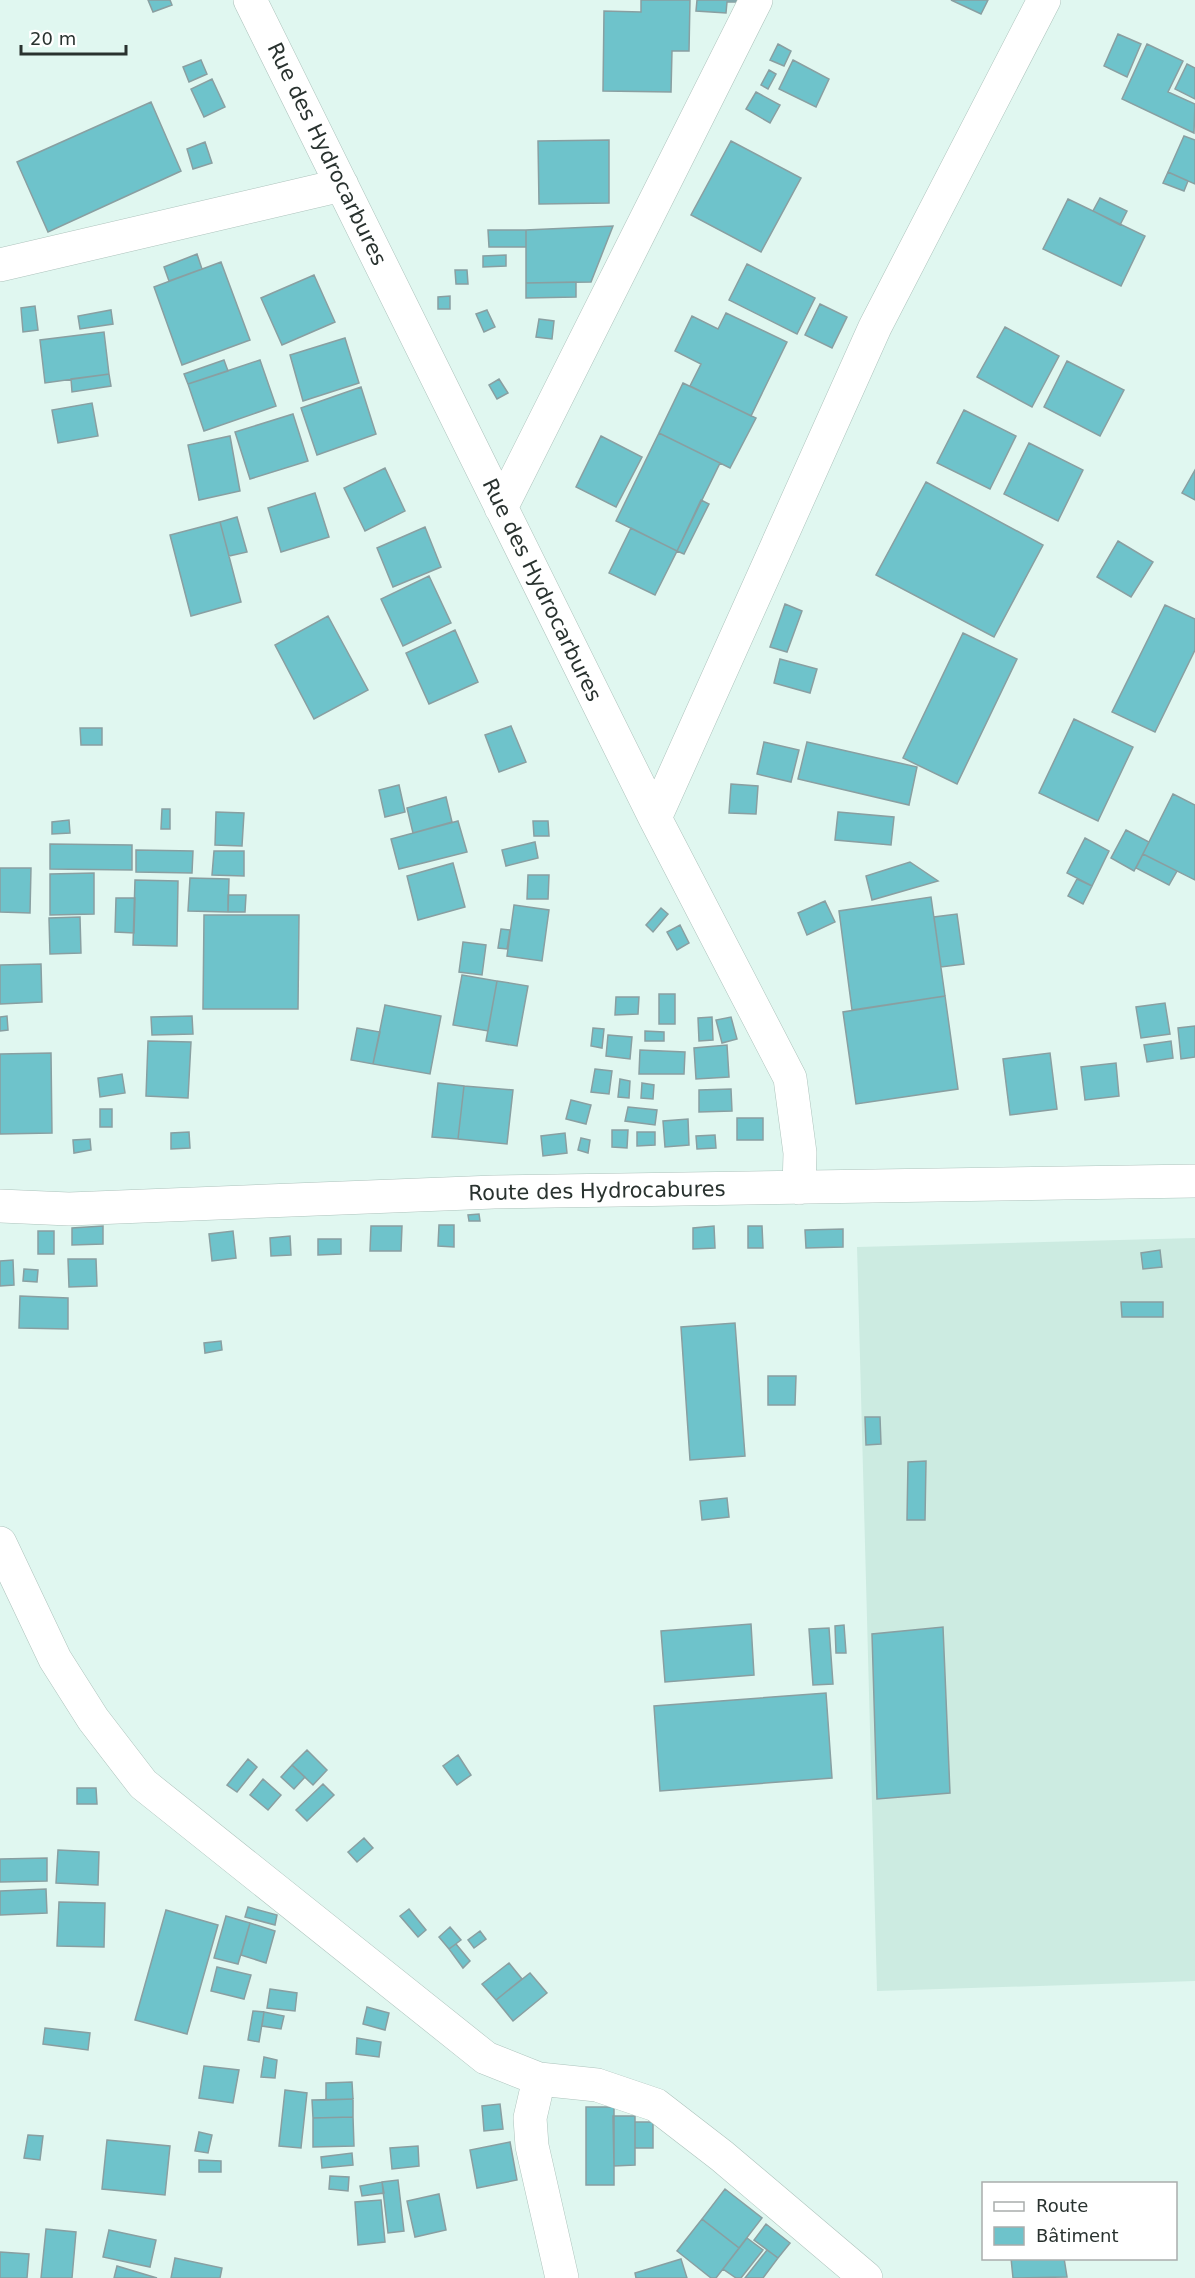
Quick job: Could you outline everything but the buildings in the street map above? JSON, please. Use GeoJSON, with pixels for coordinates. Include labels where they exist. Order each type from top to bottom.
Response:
{"type":"FeatureCollection","features":[{"type":"Feature","properties":{"kind":"street","name":"Rue des Hydrocarbures"},"geometry":{"type":"LineString","coordinates":[[250,0],[655,818],[790,1078],[800,1153],[799,1188]]}},
{"type":"Feature","properties":{"kind":"street"},"geometry":{"type":"LineString","coordinates":[[501,508],[756,0]]}},
{"type":"Feature","properties":{"kind":"street"},"geometry":{"type":"LineString","coordinates":[[655,818],[875,327],[1044,0]]}},
{"type":"Feature","properties":{"kind":"street"},"geometry":{"type":"LineString","coordinates":[[0,265],[342,185]]}},
{"type":"Feature","properties":{"kind":"street","name":"Route des Hydrocabures"},"geometry":{"type":"LineString","coordinates":[[0,1206],[69,1209],[494,1192],[1195,1181]]}},
{"type":"Feature","properties":{"kind":"street"},"geometry":{"type":"LineString","coordinates":[[0,1543],[55,1659],[93,1719],[142,1784],[486,2058],[539,2079],[597,2085],[656,2105],[722,2156],[866,2278]]}},
{"type":"Feature","properties":{"kind":"street"},"geometry":{"type":"LineString","coordinates":[[539,2079],[530,2118],[532,2146],[562,2278]]}},
{"type":"Feature","properties":{"kind":"shaded area"},"geometry":{"type":"Polygon","coordinates":[[[1195,1238],[1195,1981],[877,1991],[857,1247],[1195,1238]]]}}]}
